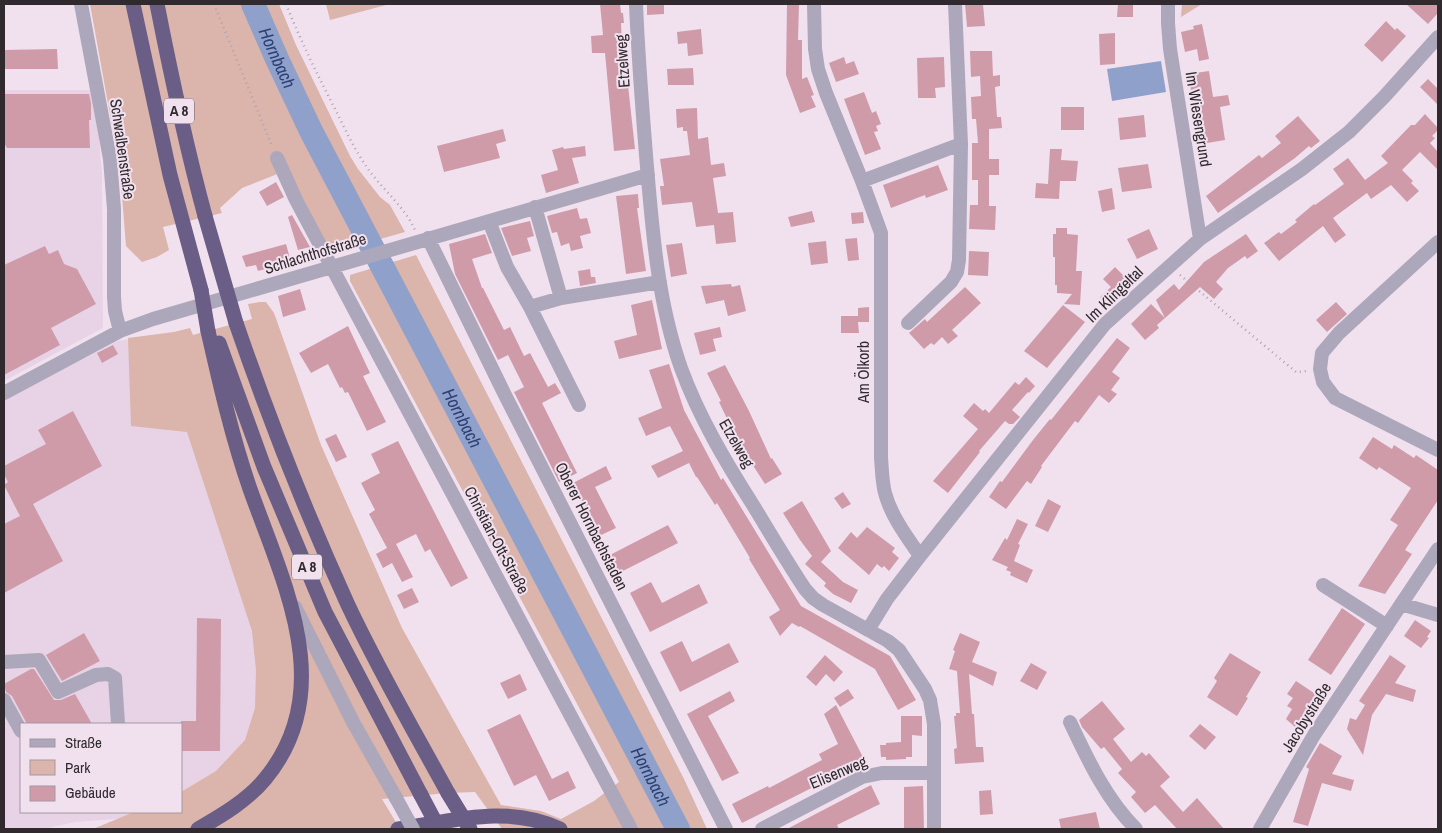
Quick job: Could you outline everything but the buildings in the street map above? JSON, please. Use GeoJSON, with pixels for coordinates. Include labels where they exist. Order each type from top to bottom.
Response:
{"type":"FeatureCollection","features":[{"type":"Feature","properties":{"kind":"highway","name":"A 8"},"geometry":{"type":"LineString","coordinates":[[133,4],[151,93],[182,222],[211,330],[264,467],[326,612],[439,829]]}},
{"type":"Feature","properties":{"kind":"highway","name":"A 8"},"geometry":{"type":"LineString","coordinates":[[157,4],[174,89],[205,216],[236,323],[284,457],[348,606],[392,692],[470,829]]}},
{"type":"Feature","properties":{"kind":"highway"},"geometry":{"type":"LineString","coordinates":[[198,829],[240,802],[265,780],[284,750],[298,716],[302,695],[302,669],[298,636],[284,586],[244,471],[219,379],[211,330]]}},
{"type":"Feature","properties":{"kind":"highway"},"geometry":{"type":"LineString","coordinates":[[398,829],[502,815],[534,819],[560,829]]}},
{"type":"Feature","properties":{"kind":"street","name":"Schwalbenstraße"},"geometry":{"type":"LineString","coordinates":[[80,4],[110,159],[114,209],[114,297],[120,331]]}},
{"type":"Feature","properties":{"kind":"street","name":"Etzelweg"},"geometry":{"type":"LineString","coordinates":[[636,4],[654,245],[671,334],[681,367],[716,446],[805,589],[823,605],[888,641],[899,650],[925,689],[930,700],[934,724],[934,829]]}},
{"type":"Feature","properties":{"kind":"street","name":"Am Ölkorb"},"geometry":{"type":"LineString","coordinates":[[814,4],[815,49],[818,69],[878,224],[882,245],[880,323],[882,478],[889,504],[920,556]]}},
{"type":"Feature","properties":{"kind":"street"},"geometry":{"type":"LineString","coordinates":[[908,323],[951,282],[957,272],[959,260],[961,144],[955,4]]}},
{"type":"Feature","properties":{"kind":"street","name":"Im Wiesengrund"},"geometry":{"type":"LineString","coordinates":[[1168,4],[1170,49],[1200,239]]}},
{"type":"Feature","properties":{"kind":"street","name":"Im Klingeltal"},"geometry":{"type":"LineString","coordinates":[[868,630],[887,599],[920,556],[1105,324],[1200,239],[1302,169],[1349,132],[1384,97],[1438,36]]}},
{"type":"Feature","properties":{"kind":"street"},"geometry":{"type":"LineString","coordinates":[[862,181],[961,144]]}},
{"type":"Feature","properties":{"kind":"street","name":"Christian-Ott-Straße"},"geometry":{"type":"LineString","coordinates":[[276,158],[296,200],[339,265],[631,829]]}},
{"type":"Feature","properties":{"kind":"street","name":"Schlachthofstraße"},"geometry":{"type":"LineString","coordinates":[[4,393],[120,331],[153,318],[648,175]]}},
{"type":"Feature","properties":{"kind":"street"},"geometry":{"type":"LineString","coordinates":[[535,207],[561,298]]}},
{"type":"Feature","properties":{"kind":"street"},"geometry":{"type":"LineString","coordinates":[[489,221],[501,256],[530,307],[579,406]]}},
{"type":"Feature","properties":{"kind":"street","name":"Oberer Hornbachstaden"},"geometry":{"type":"LineString","coordinates":[[419,241],[504,393],[726,829]]}},
{"type":"Feature","properties":{"kind":"street"},"geometry":{"type":"LineString","coordinates":[[1438,242],[1339,333],[1322,353],[1320,369],[1323,382],[1335,398],[1438,450]]}},
{"type":"Feature","properties":{"kind":"street"},"geometry":{"type":"LineString","coordinates":[[530,307],[561,298],[660,282]]}},
{"type":"Feature","properties":{"kind":"street","name":"Jacobystraße"},"geometry":{"type":"LineString","coordinates":[[1260,829],[1314,735],[1438,549]]}},
{"type":"Feature","properties":{"kind":"street"},"geometry":{"type":"LineString","coordinates":[[1323,585],[1387,626]]}},
{"type":"Feature","properties":{"kind":"street"},"geometry":{"type":"LineString","coordinates":[[284,586],[349,714],[413,829]]}},
{"type":"Feature","properties":{"kind":"street"},"geometry":{"type":"LineString","coordinates":[[1401,604],[1438,615]]}},
{"type":"Feature","properties":{"kind":"street"},"geometry":{"type":"LineString","coordinates":[[4,662],[39,660],[58,692],[96,675],[108,674],[115,678],[118,723]]}},
{"type":"Feature","properties":{"kind":"street"},"geometry":{"type":"LineString","coordinates":[[4,700],[20,729]]}},
{"type":"Feature","properties":{"kind":"street"},"geometry":{"type":"LineString","coordinates":[[1070,722],[1103,786],[1136,829]]}},
{"type":"Feature","properties":{"kind":"street","name":"Elisenweg"},"geometry":{"type":"LineString","coordinates":[[762,829],[862,777],[882,773],[934,773]]}},
{"type":"Feature","properties":{"kind":"path"},"geometry":{"type":"LineString","coordinates":[[214,4],[276,158]]}},
{"type":"Feature","properties":{"kind":"path"},"geometry":{"type":"LineString","coordinates":[[286,4],[301,40],[356,150],[374,177],[396,200],[411,222],[419,241]]}},
{"type":"Feature","properties":{"kind":"path"},"geometry":{"type":"LineString","coordinates":[[1169,266],[1296,372],[1320,369]]}},
{"type":"Feature","properties":{"kind":"shaded area"},"geometry":{"type":"Polygon","coordinates":[[[4,90],[91,90],[99,137],[102,174],[103,328],[4,381],[4,90]]]}},
{"type":"Feature","properties":{"kind":"shaded area"},"geometry":{"type":"Polygon","coordinates":[[[174,332],[262,602],[269,731],[182,805],[182,723],[20,723],[20,813],[152,813],[130,818],[75,822],[44,829],[4,829],[4,400],[118,341],[174,332]]]}},
{"type":"Feature","properties":{"kind":"green space"},"geometry":{"type":"Polygon","coordinates":[[[90,4],[279,4],[296,45],[350,156],[380,197],[390,205],[405,232],[331,253],[285,171],[242,188],[220,208],[222,213],[163,227],[169,250],[157,257],[142,262],[126,246],[120,170],[90,4]]]}},
{"type":"Feature","properties":{"kind":"green space"},"geometry":{"type":"Polygon","coordinates":[[[326,4],[390,4],[330,20],[326,4]]]}},
{"type":"Feature","properties":{"kind":"green space"},"geometry":{"type":"Polygon","coordinates":[[[1182,4],[1202,4],[1181,17],[1182,4]]]}},
{"type":"Feature","properties":{"kind":"green space"},"geometry":{"type":"Polygon","coordinates":[[[416,255],[684,779],[707,829],[502,829],[475,792],[382,799],[400,829],[93,829],[132,813],[182,813],[182,791],[216,771],[245,740],[255,708],[256,670],[252,631],[187,432],[131,426],[128,338],[190,328],[193,335],[252,319],[248,304],[260,302],[266,302],[274,313],[321,445],[402,628],[501,805],[541,811],[561,819],[594,801],[619,782],[350,281],[350,275],[416,255]]]}},
{"type":"Feature","properties":{"kind":"water"},"geometry":{"type":"Polygon","coordinates":[[[1161,61],[1166,92],[1112,101],[1107,69],[1161,61]]]}},
{"type":"Feature","properties":{"kind":"waterway","name":"Hornbach"},"geometry":{"type":"LineString","coordinates":[[253,4],[311,131],[678,829]]}}]}
